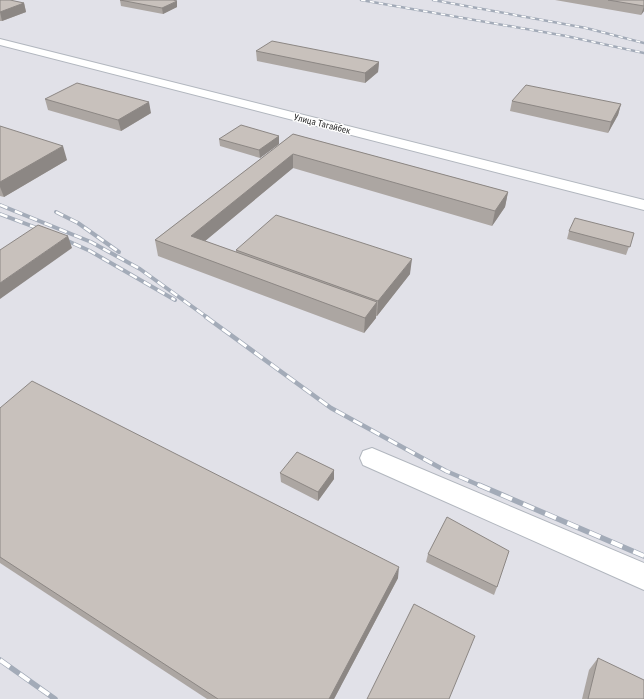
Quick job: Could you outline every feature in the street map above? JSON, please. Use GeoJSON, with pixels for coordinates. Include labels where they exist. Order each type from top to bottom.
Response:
{"type":"FeatureCollection","features":[{"type":"Feature","properties":{"kind":"street","name":"Улица Тагайбек"},"geometry":{"type":"LineString","coordinates":[[0,42],[644,205]]}},
{"type":"Feature","properties":{"kind":"street"},"geometry":{"type":"LineString","coordinates":[[372,458],[644,577]]}},
{"type":"Feature","properties":{"kind":"shaded area"},"geometry":{"type":"Polygon","coordinates":[[[0,0],[644,0],[644,699],[0,699],[0,0]]]}},
{"type":"Feature","properties":{"kind":"building"},"geometry":{"type":"Polygon","coordinates":[[[0,0],[10,0],[24,3],[0,12],[0,0]]]}},
{"type":"Feature","properties":{"kind":"building"},"geometry":{"type":"Polygon","coordinates":[[[120,0],[173,0],[177,1],[162,8],[120,0]]]}},
{"type":"Feature","properties":{"kind":"building"},"geometry":{"type":"Polygon","coordinates":[[[608,0],[644,0],[644,6],[608,0]]]}},
{"type":"Feature","properties":{"kind":"building"},"geometry":{"type":"Polygon","coordinates":[[[272,41],[379,62],[365,73],[256,51],[272,41]]]}},
{"type":"Feature","properties":{"kind":"building"},"geometry":{"type":"Polygon","coordinates":[[[77,83],[149,102],[118,120],[45,99],[77,83]]]}},
{"type":"Feature","properties":{"kind":"building"},"geometry":{"type":"Polygon","coordinates":[[[526,85],[621,104],[611,122],[512,101],[526,85]]]}},
{"type":"Feature","properties":{"kind":"building"},"geometry":{"type":"Polygon","coordinates":[[[241,125],[279,136],[259,150],[219,139],[241,125]]]}},
{"type":"Feature","properties":{"kind":"building"},"geometry":{"type":"Polygon","coordinates":[[[0,126],[63,146],[0,182],[0,126]]]}},
{"type":"Feature","properties":{"kind":"building"},"geometry":{"type":"Polygon","coordinates":[[[293,134],[508,192],[495,211],[293,154],[191,236],[377,302],[365,318],[155,240],[293,134]]]}},
{"type":"Feature","properties":{"kind":"building"},"geometry":{"type":"Polygon","coordinates":[[[276,215],[412,259],[378,301],[236,250],[276,215]]]}},
{"type":"Feature","properties":{"kind":"building"},"geometry":{"type":"Polygon","coordinates":[[[575,218],[634,233],[630,247],[569,231],[575,218]]]}},
{"type":"Feature","properties":{"kind":"building"},"geometry":{"type":"Polygon","coordinates":[[[38,225],[68,236],[0,283],[0,250],[38,225]]]}},
{"type":"Feature","properties":{"kind":"building"},"geometry":{"type":"Polygon","coordinates":[[[32,381],[399,567],[329,699],[218,699],[0,557],[0,408],[32,381]]]}},
{"type":"Feature","properties":{"kind":"building"},"geometry":{"type":"Polygon","coordinates":[[[297,452],[334,470],[318,492],[280,473],[297,452]]]}},
{"type":"Feature","properties":{"kind":"building"},"geometry":{"type":"Polygon","coordinates":[[[447,517],[509,551],[497,587],[428,554],[447,517]]]}},
{"type":"Feature","properties":{"kind":"building"},"geometry":{"type":"Polygon","coordinates":[[[414,604],[475,636],[449,699],[367,699],[414,604]]]}},
{"type":"Feature","properties":{"kind":"building"},"geometry":{"type":"Polygon","coordinates":[[[598,658],[644,680],[644,699],[588,699],[598,658]]]}},
{"type":"Feature","properties":{"kind":"railway"},"geometry":{"type":"LineString","coordinates":[[361,0],[566,36],[644,53]]}},
{"type":"Feature","properties":{"kind":"railway"},"geometry":{"type":"LineString","coordinates":[[433,0],[586,28],[644,43]]}},
{"type":"Feature","properties":{"kind":"railway"},"geometry":{"type":"LineString","coordinates":[[0,205],[91,242],[140,269],[208,318]]}},
{"type":"Feature","properties":{"kind":"railway"},"geometry":{"type":"LineString","coordinates":[[56,212],[78,223],[119,252]]}},
{"type":"Feature","properties":{"kind":"railway"},"geometry":{"type":"LineString","coordinates":[[0,214],[45,231]]}},
{"type":"Feature","properties":{"kind":"railway"},"geometry":{"type":"LineString","coordinates":[[59,237],[90,251],[175,300]]}},
{"type":"Feature","properties":{"kind":"railway"},"geometry":{"type":"LineString","coordinates":[[206,317],[331,408],[446,471],[481,486]]}},
{"type":"Feature","properties":{"kind":"railway"},"geometry":{"type":"LineString","coordinates":[[479,485],[644,556]]}},
{"type":"Feature","properties":{"kind":"railway"},"geometry":{"type":"LineString","coordinates":[[0,660],[55,699]]}}]}
